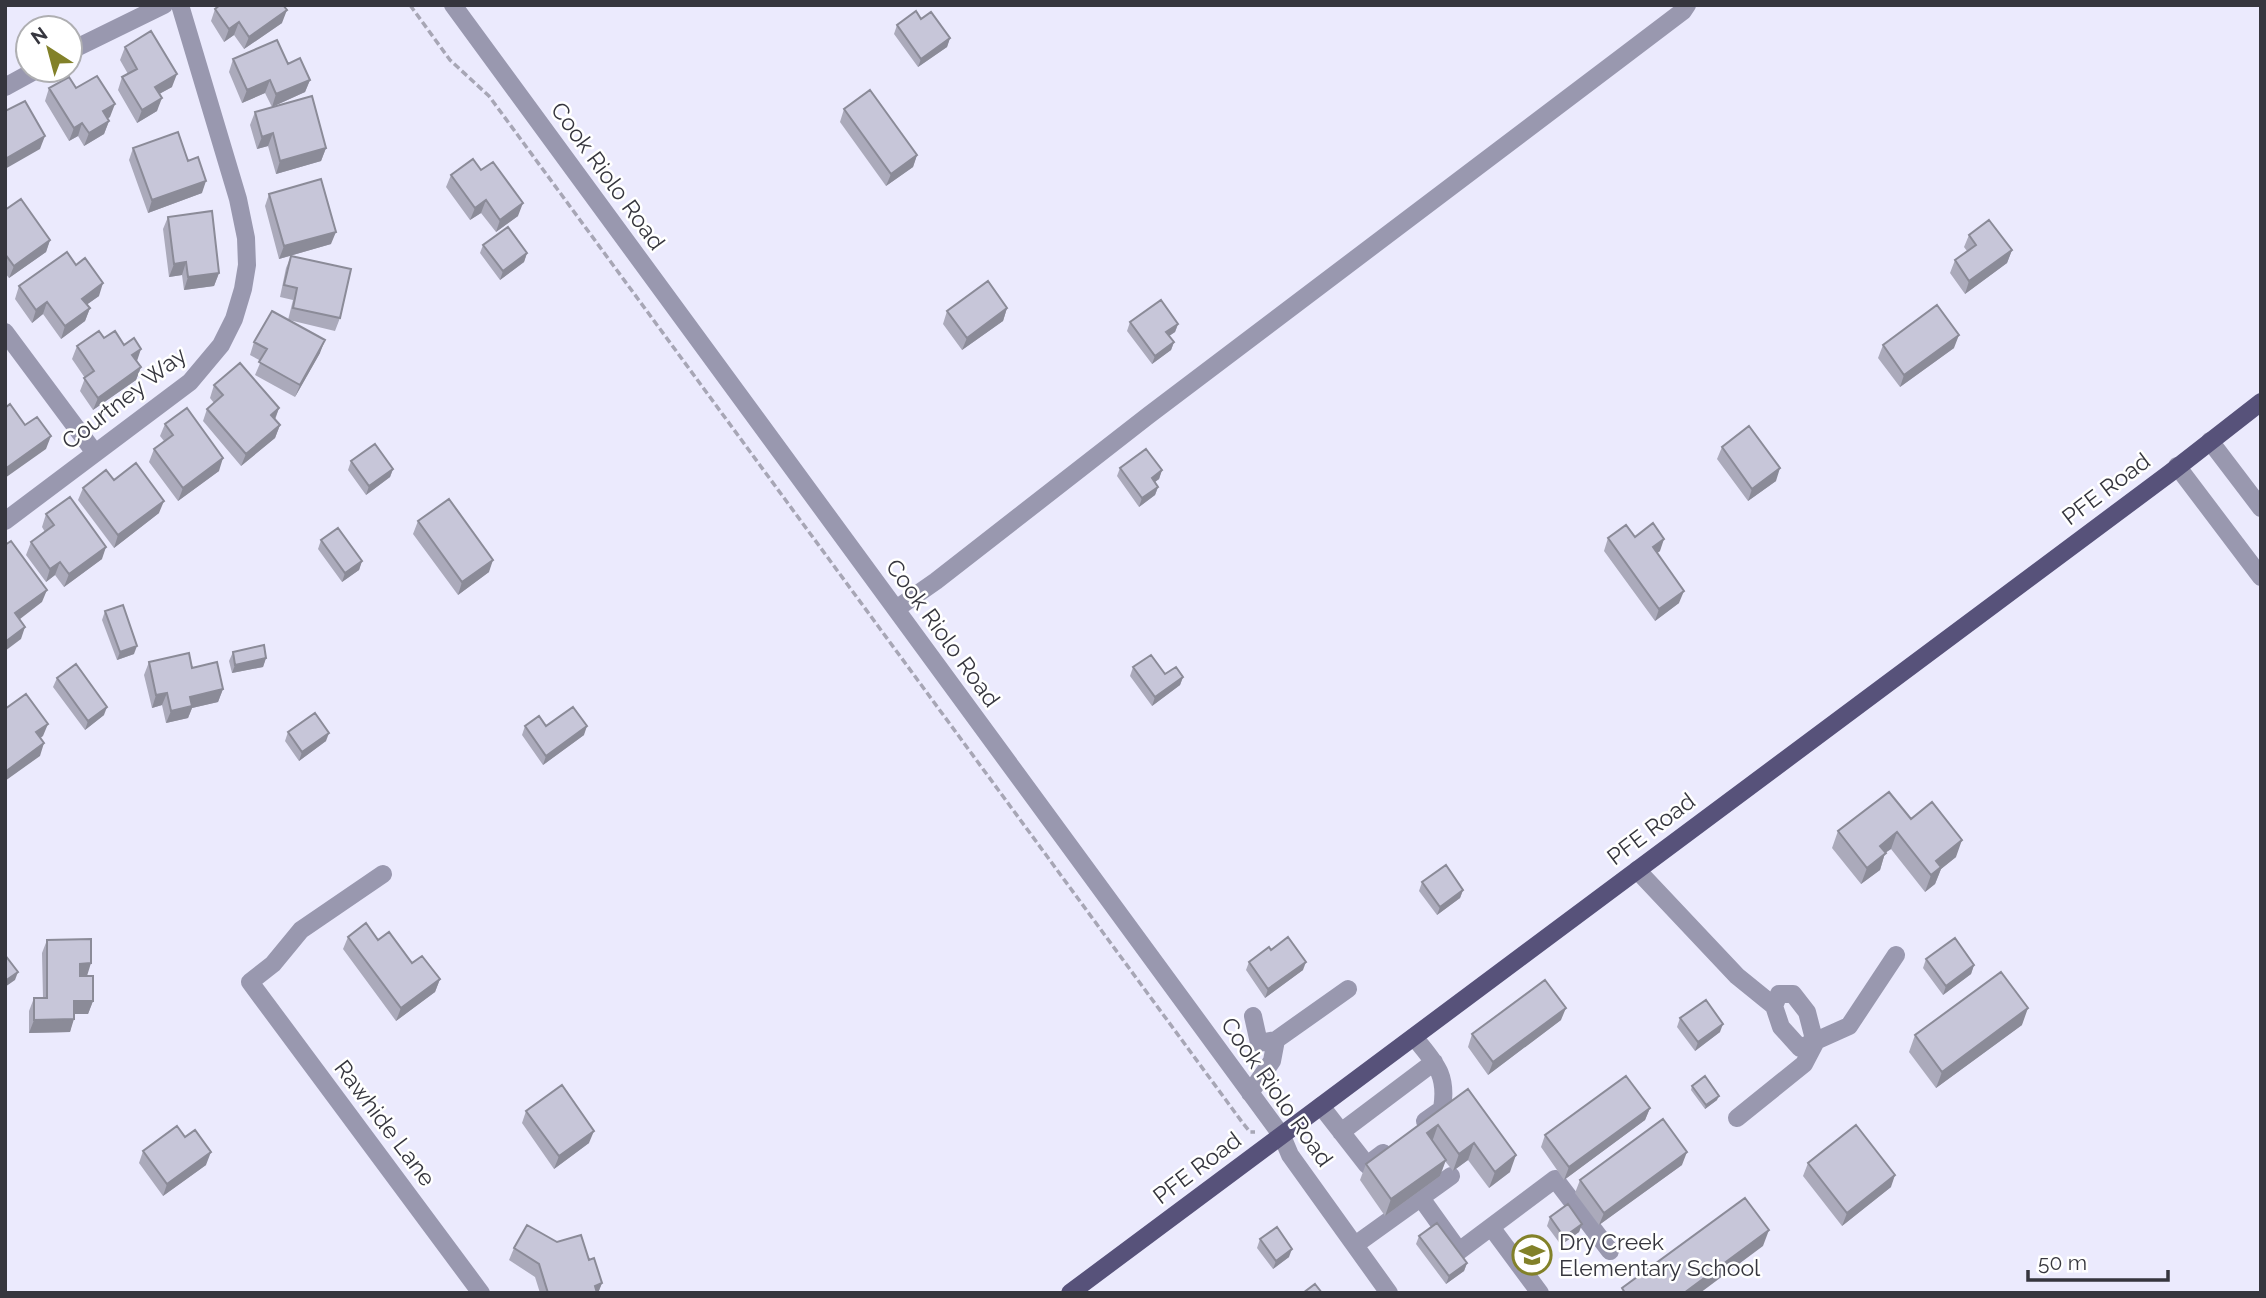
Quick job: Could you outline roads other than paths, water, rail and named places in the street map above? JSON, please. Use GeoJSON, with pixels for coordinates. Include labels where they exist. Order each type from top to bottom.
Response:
{"type":"FeatureCollection","features":[{"type":"Feature","properties":{"kind":"main road","name":"PFE Road"},"geometry":{"type":"LineString","coordinates":[[1070,1293],[2261,402]]}},
{"type":"Feature","properties":{"kind":"street"},"geometry":{"type":"LineString","coordinates":[[84,44],[164,5]]}},
{"type":"Feature","properties":{"kind":"street","name":"Courtney Way"},"geometry":{"type":"LineString","coordinates":[[5,521],[190,382],[221,345],[234,319],[247,265],[246,238],[238,199],[180,5]]}},
{"type":"Feature","properties":{"kind":"street","name":"Cook Riolo Road"},"geometry":{"type":"LineString","coordinates":[[453,5],[1282,1136],[1290,1155],[1389,1293]]}},
{"type":"Feature","properties":{"kind":"street"},"geometry":{"type":"LineString","coordinates":[[896,609],[936,582],[1160,407],[1683,11],[1687,5]]}},
{"type":"Feature","properties":{"kind":"street"},"geometry":{"type":"LineString","coordinates":[[5,332],[95,453]]}},
{"type":"Feature","properties":{"kind":"street"},"geometry":{"type":"LineString","coordinates":[[2210,441],[2261,508]]}},
{"type":"Feature","properties":{"kind":"street"},"geometry":{"type":"LineString","coordinates":[[2178,466],[2261,577]]}},
{"type":"Feature","properties":{"kind":"street"},"geometry":{"type":"LineString","coordinates":[[1637,870],[1737,976],[1774,1006],[1781,1027],[1800,1048],[1849,1027],[1896,955]]}},
{"type":"Feature","properties":{"kind":"street","name":"Rawhide Lane"},"geometry":{"type":"LineString","coordinates":[[383,874],[301,930],[273,964],[250,982],[481,1293]]}},
{"type":"Feature","properties":{"kind":"street"},"geometry":{"type":"LineString","coordinates":[[1253,1016],[1259,1043],[1276,1040],[1348,989]]}},
{"type":"Feature","properties":{"kind":"street"},"geometry":{"type":"LineString","coordinates":[[1737,1118],[1804,1064],[1815,1043],[1807,1012],[1793,994],[1779,994],[1774,1006]]}},
{"type":"Feature","properties":{"kind":"street"},"geometry":{"type":"LineString","coordinates":[[1321,1106],[1367,1165],[1442,1110],[1445,1090],[1438,1069],[1415,1037]]}},
{"type":"Feature","properties":{"kind":"street"},"geometry":{"type":"LineString","coordinates":[[1250,1093],[1272,1061],[1276,1040]]}},
{"type":"Feature","properties":{"kind":"street"},"geometry":{"type":"LineString","coordinates":[[1342,1132],[1434,1062]]}},
{"type":"Feature","properties":{"kind":"street"},"geometry":{"type":"LineString","coordinates":[[1355,1245],[1451,1176]]}},
{"type":"Feature","properties":{"kind":"street"},"geometry":{"type":"LineString","coordinates":[[1421,1198],[1459,1251],[1555,1179],[1610,1251]]}},
{"type":"Feature","properties":{"kind":"street"},"geometry":{"type":"LineString","coordinates":[[1491,1227],[1539,1293]]}},
{"type":"Feature","properties":{"kind":"place","name":"Dry Creek Elementary School"},"geometry":{"type":"Point","coordinates":[1532,1255]}}]}
